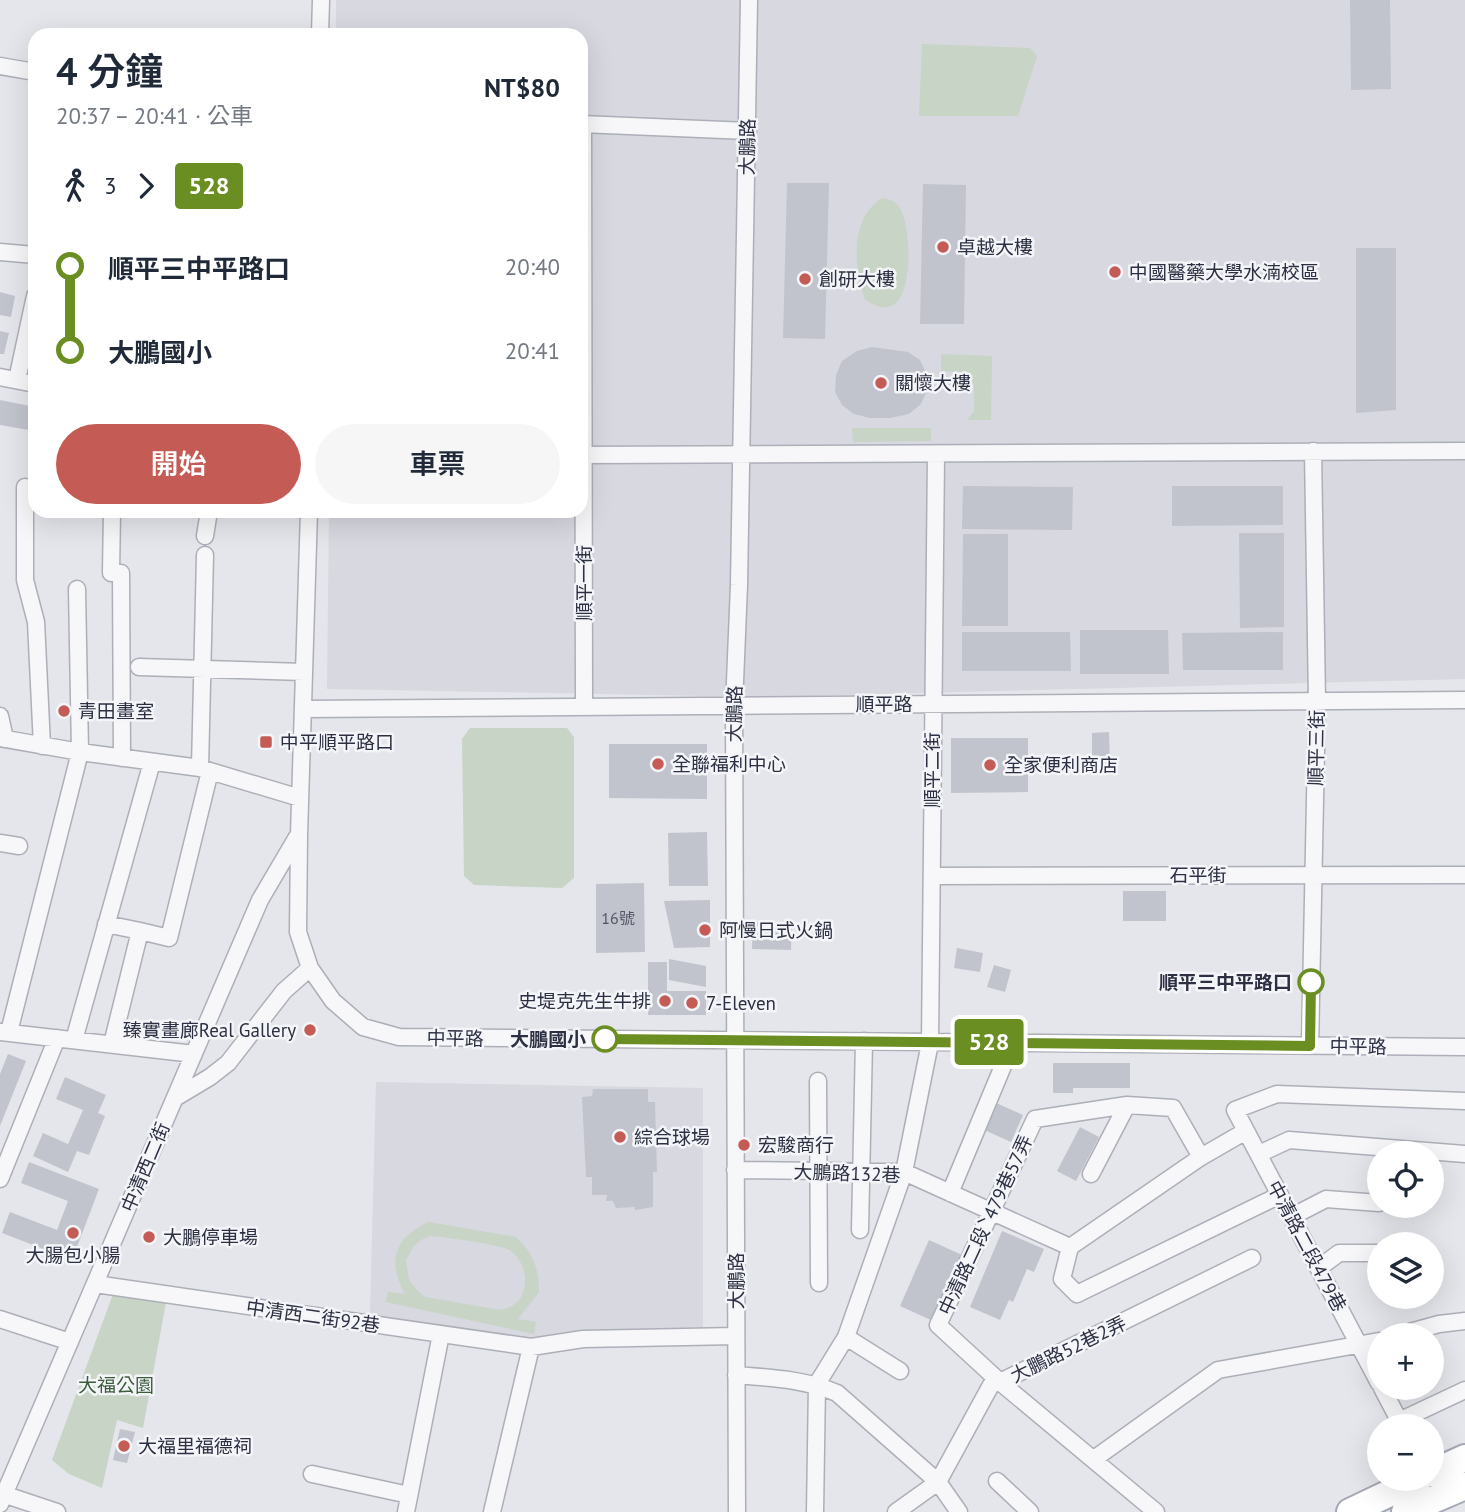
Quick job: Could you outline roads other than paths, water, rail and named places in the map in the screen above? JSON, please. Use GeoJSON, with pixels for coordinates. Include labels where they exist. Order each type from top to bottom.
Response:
{"type":"FeatureCollection","features":[{"type":"Feature","properties":{"kind":"main road"},"geometry":{"type":"LineString","coordinates":[[1444,1468],[1465,1458]]}},
{"type":"Feature","properties":{"kind":"main road"},"geometry":{"type":"LineString","coordinates":[[1405,1512],[1465,1486]]}},
{"type":"Feature","properties":{"kind":"main road"},"geometry":{"type":"LineString","coordinates":[[1350,1512],[1394,1491]]}},
{"type":"Feature","properties":{"kind":"street"},"geometry":{"type":"LineString","coordinates":[[320,0],[320,28]]}},
{"type":"Feature","properties":{"kind":"street","name":"大鵬路"},"geometry":{"type":"LineString","coordinates":[[737,1512],[734,706],[749,0]]}},
{"type":"Feature","properties":{"kind":"street"},"geometry":{"type":"LineString","coordinates":[[0,66],[28,71]]}},
{"type":"Feature","properties":{"kind":"street"},"geometry":{"type":"LineString","coordinates":[[588,124],[748,131]]}},
{"type":"Feature","properties":{"kind":"street"},"geometry":{"type":"LineString","coordinates":[[0,252],[28,255]]}},
{"type":"Feature","properties":{"kind":"street"},"geometry":{"type":"LineString","coordinates":[[17,380],[28,329]]}},
{"type":"Feature","properties":{"kind":"street"},"geometry":{"type":"LineString","coordinates":[[0,377],[28,382]]}},
{"type":"Feature","properties":{"kind":"street","name":"順平三街"},"geometry":{"type":"LineString","coordinates":[[1310,1046],[1317,701],[1313,451]]}},
{"type":"Feature","properties":{"kind":"street"},"geometry":{"type":"LineString","coordinates":[[588,455],[1465,451]]}},
{"type":"Feature","properties":{"kind":"street","name":"順平二街"},"geometry":{"type":"LineString","coordinates":[[817,1384],[846,1337],[904,1172],[930,1043],[936,455]]}},
{"type":"Feature","properties":{"kind":"street"},"geometry":{"type":"LineString","coordinates":[[25,487],[24,580],[36,622],[42,746]]}},
{"type":"Feature","properties":{"kind":"street"},"geometry":{"type":"LineString","coordinates":[[112,518],[111,573],[121,573],[122,758]]}},
{"type":"Feature","properties":{"kind":"street"},"geometry":{"type":"LineString","coordinates":[[205,536],[208,518]]}},
{"type":"Feature","properties":{"kind":"street","name":"中平路"},"geometry":{"type":"LineString","coordinates":[[309,518],[297,916],[302,948],[310,968],[333,1001],[363,1027],[398,1037],[1465,1047]]}},
{"type":"Feature","properties":{"kind":"street","name":"順平一街"},"geometry":{"type":"LineString","coordinates":[[584,518],[584,707]]}},
{"type":"Feature","properties":{"kind":"street"},"geometry":{"type":"LineString","coordinates":[[106,925],[169,938],[205,770],[202,668],[205,555]]}},
{"type":"Feature","properties":{"kind":"street"},"geometry":{"type":"LineString","coordinates":[[77,589],[80,752],[5,1032],[194,1054]]}},
{"type":"Feature","properties":{"kind":"street"},"geometry":{"type":"LineString","coordinates":[[139,667],[304,672]]}},
{"type":"Feature","properties":{"kind":"street","name":"順平路"},"geometry":{"type":"LineString","coordinates":[[303,709],[1465,700]]}},
{"type":"Feature","properties":{"kind":"street"},"geometry":{"type":"LineString","coordinates":[[0,716],[3,739],[205,770],[300,798]]}},
{"type":"Feature","properties":{"kind":"street"},"geometry":{"type":"LineString","coordinates":[[74,1040],[152,762]]}},
{"type":"Feature","properties":{"kind":"street","name":"中清西二街"},"geometry":{"type":"LineString","coordinates":[[1,1497],[260,900],[299,835]]}},
{"type":"Feature","properties":{"kind":"street"},"geometry":{"type":"LineString","coordinates":[[0,843],[19,846]]}},
{"type":"Feature","properties":{"kind":"street","name":"石平街"},"geometry":{"type":"LineString","coordinates":[[932,876],[1465,875]]}},
{"type":"Feature","properties":{"kind":"street"},"geometry":{"type":"LineString","coordinates":[[112,1044],[140,931]]}},
{"type":"Feature","properties":{"kind":"street"},"geometry":{"type":"LineString","coordinates":[[175,1098],[228,1063],[284,991],[310,968]]}},
{"type":"Feature","properties":{"kind":"street"},"geometry":{"type":"LineString","coordinates":[[0,1179],[57,1038]]}},
{"type":"Feature","properties":{"kind":"street"},"geometry":{"type":"LineString","coordinates":[[860,1230],[864,1041]]}},
{"type":"Feature","properties":{"kind":"street"},"geometry":{"type":"LineString","coordinates":[[950,1193],[1013,1042]]}},
{"type":"Feature","properties":{"kind":"street"},"geometry":{"type":"LineString","coordinates":[[818,1081],[819,1283]]}},
{"type":"Feature","properties":{"kind":"street","name":"中清路二段479巷"},"geometry":{"type":"LineString","coordinates":[[1367,1361],[1235,1110],[1277,1094],[1465,1101]]}},
{"type":"Feature","properties":{"kind":"street"},"geometry":{"type":"LineString","coordinates":[[1091,1174],[1127,1105]]}},
{"type":"Feature","properties":{"kind":"street","name":"中清路二段ˋ479巷57弄"},"geometry":{"type":"LineString","coordinates":[[1156,1512],[1000,1382],[938,1325],[1035,1119],[1127,1105],[1172,1108],[1201,1157]]}},
{"type":"Feature","properties":{"kind":"street"},"geometry":{"type":"LineString","coordinates":[[1246,1131],[1201,1157],[1070,1247],[1062,1279],[1077,1294],[1280,1195]]}},
{"type":"Feature","properties":{"kind":"street"},"geometry":{"type":"LineString","coordinates":[[1259,1154],[1289,1140],[1367,1147]]}},
{"type":"Feature","properties":{"kind":"street"},"geometry":{"type":"LineString","coordinates":[[1444,1153],[1465,1154]]}},
{"type":"Feature","properties":{"kind":"street","name":"大鵬路132巷"},"geometry":{"type":"LineString","coordinates":[[735,1170],[904,1172],[1070,1247]]}},
{"type":"Feature","properties":{"kind":"street"},"geometry":{"type":"LineString","coordinates":[[1292,1217],[1326,1199],[1367,1202]]}},
{"type":"Feature","properties":{"kind":"street"},"geometry":{"type":"LineString","coordinates":[[1319,1268],[1339,1253],[1367,1254]]}},
{"type":"Feature","properties":{"kind":"street","name":"大鵬路52巷2弄"},"geometry":{"type":"LineString","coordinates":[[896,1512],[939,1482],[991,1385],[1252,1258]]}},
{"type":"Feature","properties":{"kind":"street","name":"中清西二街92巷"},"geometry":{"type":"LineString","coordinates":[[95,1284],[531,1347],[583,1339],[736,1336]]}},
{"type":"Feature","properties":{"kind":"street"},"geometry":{"type":"LineString","coordinates":[[0,1320],[70,1342]]}},
{"type":"Feature","properties":{"kind":"street"},"geometry":{"type":"LineString","coordinates":[[1444,1323],[1465,1321]]}},
{"type":"Feature","properties":{"kind":"street"},"geometry":{"type":"LineString","coordinates":[[406,1512],[441,1334]]}},
{"type":"Feature","properties":{"kind":"street"},"geometry":{"type":"LineString","coordinates":[[846,1337],[900,1371]]}},
{"type":"Feature","properties":{"kind":"street"},"geometry":{"type":"LineString","coordinates":[[1094,1459],[1218,1370],[1367,1344]]}},
{"type":"Feature","properties":{"kind":"street"},"geometry":{"type":"LineString","coordinates":[[492,1512],[531,1347]]}},
{"type":"Feature","properties":{"kind":"street"},"geometry":{"type":"LineString","coordinates":[[736,1375],[792,1379],[817,1384],[837,1393],[939,1482],[959,1512]]}},
{"type":"Feature","properties":{"kind":"street"},"geometry":{"type":"LineString","coordinates":[[816,1512],[817,1384]]}},
{"type":"Feature","properties":{"kind":"street"},"geometry":{"type":"LineString","coordinates":[[1418,1414],[1465,1390]]}},
{"type":"Feature","properties":{"kind":"street"},"geometry":{"type":"LineString","coordinates":[[312,1474],[409,1495]]}},
{"type":"Feature","properties":{"kind":"street"},"geometry":{"type":"LineString","coordinates":[[997,1481],[1031,1512]]}},
{"type":"Feature","properties":{"kind":"street"},"geometry":{"type":"LineString","coordinates":[[1,1497],[57,1512]]}},
{"type":"Feature","properties":{"kind":"place","name":"卓越大樓"},"geometry":{"type":"Point","coordinates":[943,247]}},
{"type":"Feature","properties":{"kind":"place","name":"中國醫藥大學水湳校區"},"geometry":{"type":"Point","coordinates":[1115,272]}},
{"type":"Feature","properties":{"kind":"place","name":"創研大樓"},"geometry":{"type":"Point","coordinates":[805,279]}},
{"type":"Feature","properties":{"kind":"place","name":"關懷大樓"},"geometry":{"type":"Point","coordinates":[881,383]}},
{"type":"Feature","properties":{"kind":"place","name":"青田畫室"},"geometry":{"type":"Point","coordinates":[64,711]}},
{"type":"Feature","properties":{"kind":"place","name":"中平順平路口"},"geometry":{"type":"Point","coordinates":[266,742]}},
{"type":"Feature","properties":{"kind":"place","name":"全聯福利中心"},"geometry":{"type":"Point","coordinates":[658,764]}},
{"type":"Feature","properties":{"kind":"place","name":"全家便利商店"},"geometry":{"type":"Point","coordinates":[990,765]}},
{"type":"Feature","properties":{"kind":"place","name":"阿慢日式火鍋"},"geometry":{"type":"Point","coordinates":[705,930]}},
{"type":"Feature","properties":{"kind":"place","name":"順平三中平路口"},"geometry":{"type":"Point","coordinates":[1311,982]}},
{"type":"Feature","properties":{"kind":"place","name":"史堤克先生牛排"},"geometry":{"type":"Point","coordinates":[665,1001]}},
{"type":"Feature","properties":{"kind":"place","name":"7-Eleven"},"geometry":{"type":"Point","coordinates":[692,1003]}},
{"type":"Feature","properties":{"kind":"place","name":"臻實畫廊Real Gallery"},"geometry":{"type":"Point","coordinates":[310,1030]}},
{"type":"Feature","properties":{"kind":"place","name":"大鵬國小"},"geometry":{"type":"Point","coordinates":[605,1039]}},
{"type":"Feature","properties":{"kind":"place","name":"綜合球場"},"geometry":{"type":"Point","coordinates":[620,1137]}},
{"type":"Feature","properties":{"kind":"place","name":"宏駿商行"},"geometry":{"type":"Point","coordinates":[744,1145]}},
{"type":"Feature","properties":{"kind":"place","name":"大腸包小腸"},"geometry":{"type":"Point","coordinates":[73,1233]}},
{"type":"Feature","properties":{"kind":"place","name":"大鵬停車場"},"geometry":{"type":"Point","coordinates":[149,1237]}},
{"type":"Feature","properties":{"kind":"place","name":"大福里福德祠"},"geometry":{"type":"Point","coordinates":[124,1446]}},
{"type":"Feature","properties":{"kind":"park label","name":"大福公園"},"geometry":{"type":"Point","coordinates":[116,1385]}}]}
